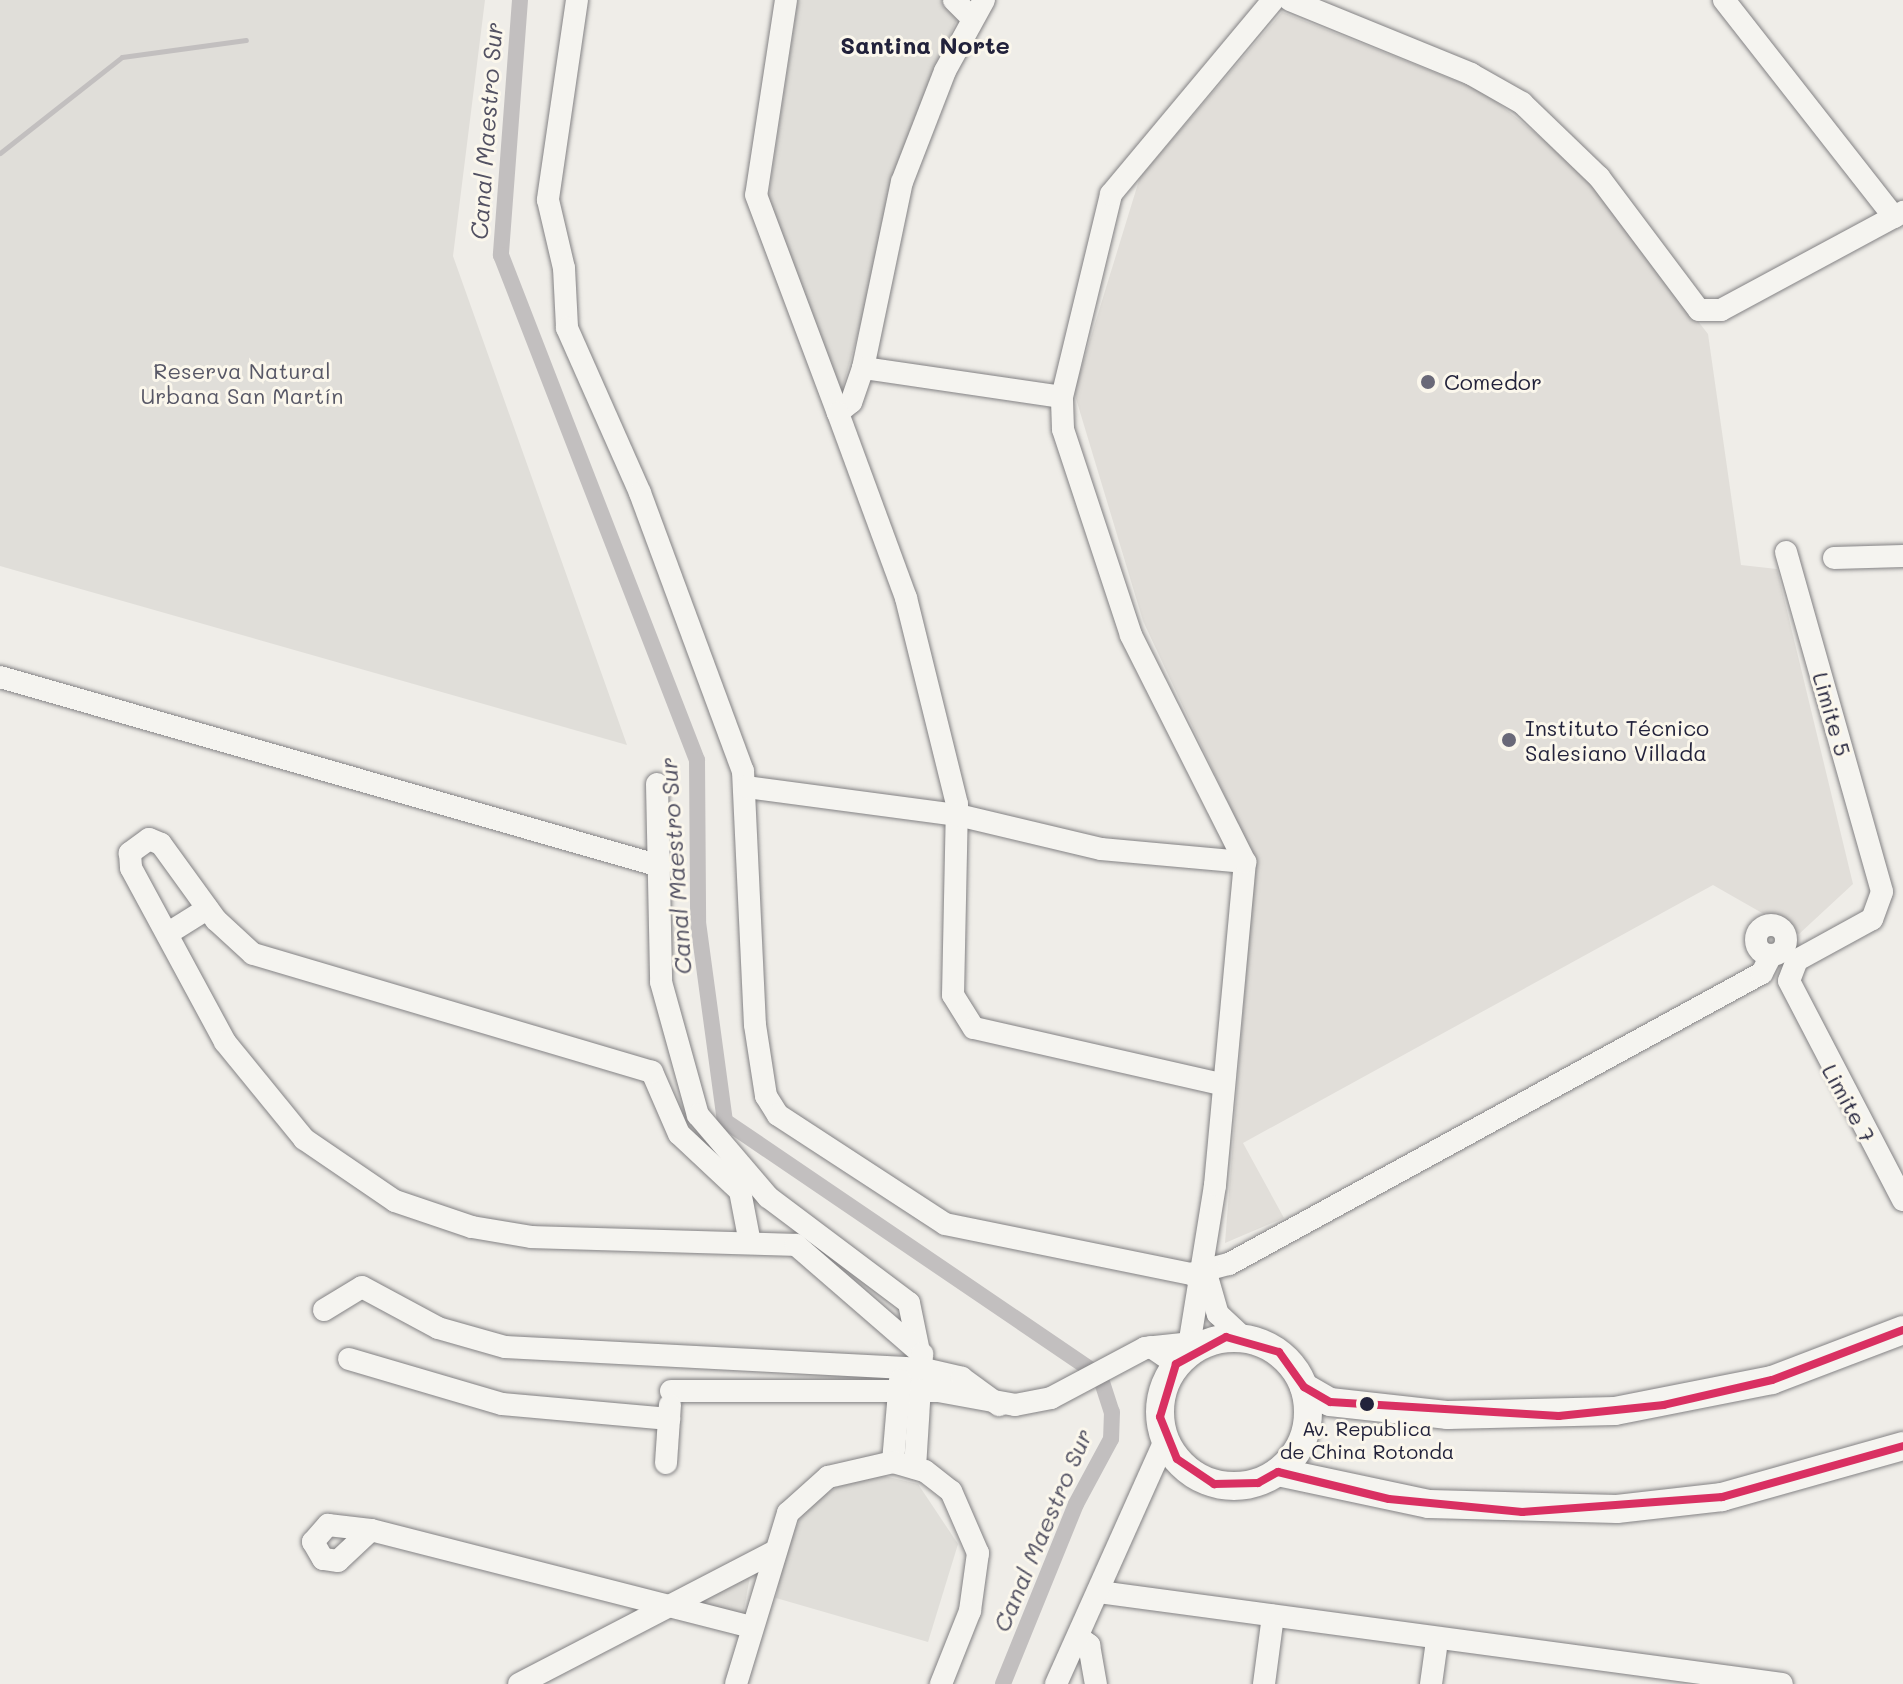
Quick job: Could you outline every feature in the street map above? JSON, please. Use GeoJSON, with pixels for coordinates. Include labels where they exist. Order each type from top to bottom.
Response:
{"type":"FeatureCollection","features":[{"type":"Feature","properties":{"kind":"main road"},"geometry":{"type":"LineString","coordinates":[[1304,1387],[1303,1441],[1278,1472],[1258,1483],[1214,1484],[1185,1467],[1165,1440],[1162,1393],[1197,1338],[1243,1337],[1279,1352],[1304,1387],[1330,1402],[1448,1415],[1615,1411],[1772,1380],[1903,1330]]}},
{"type":"Feature","properties":{"kind":"main road"},"geometry":{"type":"LineString","coordinates":[[1278,1472],[1429,1504],[1617,1509],[1722,1497],[1903,1446]]}},
{"type":"Feature","properties":{"kind":"street"},"geometry":{"type":"LineString","coordinates":[[577,0],[548,200],[564,268],[568,335],[640,493],[747,787],[755,1025],[771,1108],[945,1224],[1103,1261],[1182,1275],[1203,1272],[1762,973],[1771,955]]}},
{"type":"Feature","properties":{"kind":"street"},"geometry":{"type":"LineString","coordinates":[[786,0],[756,195],[906,598],[958,815],[953,995],[969,1025],[1220,1084]]}},
{"type":"Feature","properties":{"kind":"street"},"geometry":{"type":"LineString","coordinates":[[838,413],[851,402],[863,368],[898,196],[978,8],[954,0]]}},
{"type":"Feature","properties":{"kind":"street"},"geometry":{"type":"LineString","coordinates":[[750,1243],[740,1191],[679,1134],[652,1072],[263,958],[207,909],[161,844],[142,842],[130,853],[131,868],[170,932],[225,1042],[258,1091],[304,1139],[395,1201],[518,1235],[750,1243],[786,1243],[809,1253],[914,1362],[999,1405],[1042,1400],[1151,1347],[1197,1338],[1220,1084],[1245,862],[1131,635],[1063,429],[1062,397],[1111,194],[1273,0]]}},
{"type":"Feature","properties":{"kind":"street"},"geometry":{"type":"LineString","coordinates":[[1290,0],[1471,74],[1522,103],[1599,177],[1699,310],[1721,310],[1899,215],[1724,0]]}},
{"type":"Feature","properties":{"kind":"street"},"geometry":{"type":"LineString","coordinates":[[863,368],[1062,397]]}},
{"type":"Feature","properties":{"kind":"street","name":"Limite 5"},"geometry":{"type":"LineString","coordinates":[[1786,552],[1878,875],[1882,904],[1865,924],[1805,955],[1789,981],[1797,1005]]}},
{"type":"Feature","properties":{"kind":"street"},"geometry":{"type":"LineString","coordinates":[[1834,558],[1903,556]]}},
{"type":"Feature","properties":{"kind":"street"},"geometry":{"type":"LineString","coordinates":[[0,677],[660,866]]}},
{"type":"Feature","properties":{"kind":"street"},"geometry":{"type":"LineString","coordinates":[[657,784],[661,982],[707,1133],[768,1197],[909,1303],[914,1362],[915,1468]]}},
{"type":"Feature","properties":{"kind":"street"},"geometry":{"type":"LineString","coordinates":[[747,787],[958,815],[1101,849],[1245,862]]}},
{"type":"Feature","properties":{"kind":"street"},"geometry":{"type":"LineString","coordinates":[[170,932],[207,909]]}},
{"type":"Feature","properties":{"kind":"street","name":"Limite 7"},"geometry":{"type":"LineString","coordinates":[[1797,1005],[1903,1200]]}},
{"type":"Feature","properties":{"kind":"street"},"geometry":{"type":"LineString","coordinates":[[324,1310],[362,1287],[438,1328],[505,1347],[672,1358],[914,1362]]}},
{"type":"Feature","properties":{"kind":"street"},"geometry":{"type":"LineString","coordinates":[[666,1463],[672,1358]]}},
{"type":"Feature","properties":{"kind":"street"},"geometry":{"type":"LineString","coordinates":[[349,1359],[502,1404],[669,1419]]}},
{"type":"Feature","properties":{"kind":"street"},"geometry":{"type":"LineString","coordinates":[[893,1462],[897,1393],[914,1362]]}},
{"type":"Feature","properties":{"kind":"street"},"geometry":{"type":"LineString","coordinates":[[671,1391],[897,1393]]}},
{"type":"Feature","properties":{"kind":"street"},"geometry":{"type":"LineString","coordinates":[[1056,1684],[1165,1440]]}},
{"type":"Feature","properties":{"kind":"street"},"geometry":{"type":"LineString","coordinates":[[736,1684],[772,1553],[788,1513],[812,1487],[848,1469],[893,1462],[915,1468],[962,1507],[978,1553],[970,1611],[941,1684]]}},
{"type":"Feature","properties":{"kind":"street"},"geometry":{"type":"LineString","coordinates":[[371,1530],[659,1607],[752,1627]]}},
{"type":"Feature","properties":{"kind":"street"},"geometry":{"type":"LineString","coordinates":[[519,1684],[659,1607],[772,1553]]}},
{"type":"Feature","properties":{"kind":"street"},"geometry":{"type":"LineString","coordinates":[[1099,1592],[1437,1641],[1609,1675],[1782,1684]]}},
{"type":"Feature","properties":{"kind":"street"},"geometry":{"type":"LineString","coordinates":[[1264,1684],[1273,1616]]}},
{"type":"Feature","properties":{"kind":"street"},"geometry":{"type":"LineString","coordinates":[[1078,1637],[1089,1645],[1096,1684]]}},
{"type":"Feature","properties":{"kind":"street"},"geometry":{"type":"LineString","coordinates":[[1431,1684],[1437,1641]]}},
{"type":"Feature","properties":{"kind":"shaded area","name":"Instituto Técnico Salesiano Villada"},"geometry":{"type":"Polygon","coordinates":[[[1282,12],[1484,92],[1579,168],[1708,334],[1741,565],[1777,569],[1853,884],[1799,934],[1713,885],[1243,1143],[1284,1218],[1225,1243],[1255,860],[1143,621],[1074,392],[1140,177],[1282,12]]]}},
{"type":"Feature","properties":{"kind":"green space","name":"Reserva Natural Urbana San Martín"},"geometry":{"type":"Polygon","coordinates":[[[0,0],[485,0],[453,256],[627,745],[0,566],[0,0]]]}},
{"type":"Feature","properties":{"kind":"green space"},"geometry":{"type":"Polygon","coordinates":[[[798,0],[945,0],[958,17],[930,80],[841,393],[768,199],[798,0]]]}},
{"type":"Feature","properties":{"kind":"green space"},"geometry":{"type":"Polygon","coordinates":[[[880,1475],[918,1484],[958,1544],[928,1642],[776,1598],[785,1549],[807,1506],[844,1483],[880,1475]]]}},
{"type":"Feature","properties":{"kind":"green space"},"geometry":{"type":"Polygon","coordinates":[[[751,1571],[742,1620],[690,1609],[751,1571]]]}},
{"type":"Feature","properties":{"kind":"waterway","name":"Canal Maestro Sur"},"geometry":{"type":"LineString","coordinates":[[520,0],[501,255],[697,760],[698,922],[725,1121],[1100,1376],[1112,1412],[1111,1439],[1076,1504],[1003,1684]]}},
{"type":"Feature","properties":{"kind":"waterway"},"geometry":{"type":"LineString","coordinates":[[0,153],[122,57],[246,40]]}},
{"type":"Feature","properties":{"kind":"transit line"},"geometry":{"type":"LineString","coordinates":[[1903,1330],[1772,1380],[1664,1405],[1559,1416],[1330,1402],[1304,1387],[1279,1352],[1226,1337],[1176,1364],[1160,1417],[1177,1459],[1214,1484],[1258,1483],[1278,1472],[1389,1499],[1522,1512],[1722,1497],[1903,1446]]}},
{"type":"Feature","properties":{"kind":"place","name":"Comedor"},"geometry":{"type":"Point","coordinates":[1428,382]}},
{"type":"Feature","properties":{"kind":"place","name":"Instituto Técnico Salesiano Villada"},"geometry":{"type":"Point","coordinates":[1509,740]}},
{"type":"Feature","properties":{"kind":"place","name":"Av. Republica de China Rotonda"},"geometry":{"type":"Point","coordinates":[1367,1404]}},
{"type":"Feature","properties":{"kind":"district","name":"Santina Norte"},"geometry":{"type":"Point","coordinates":[925,45]}}]}
